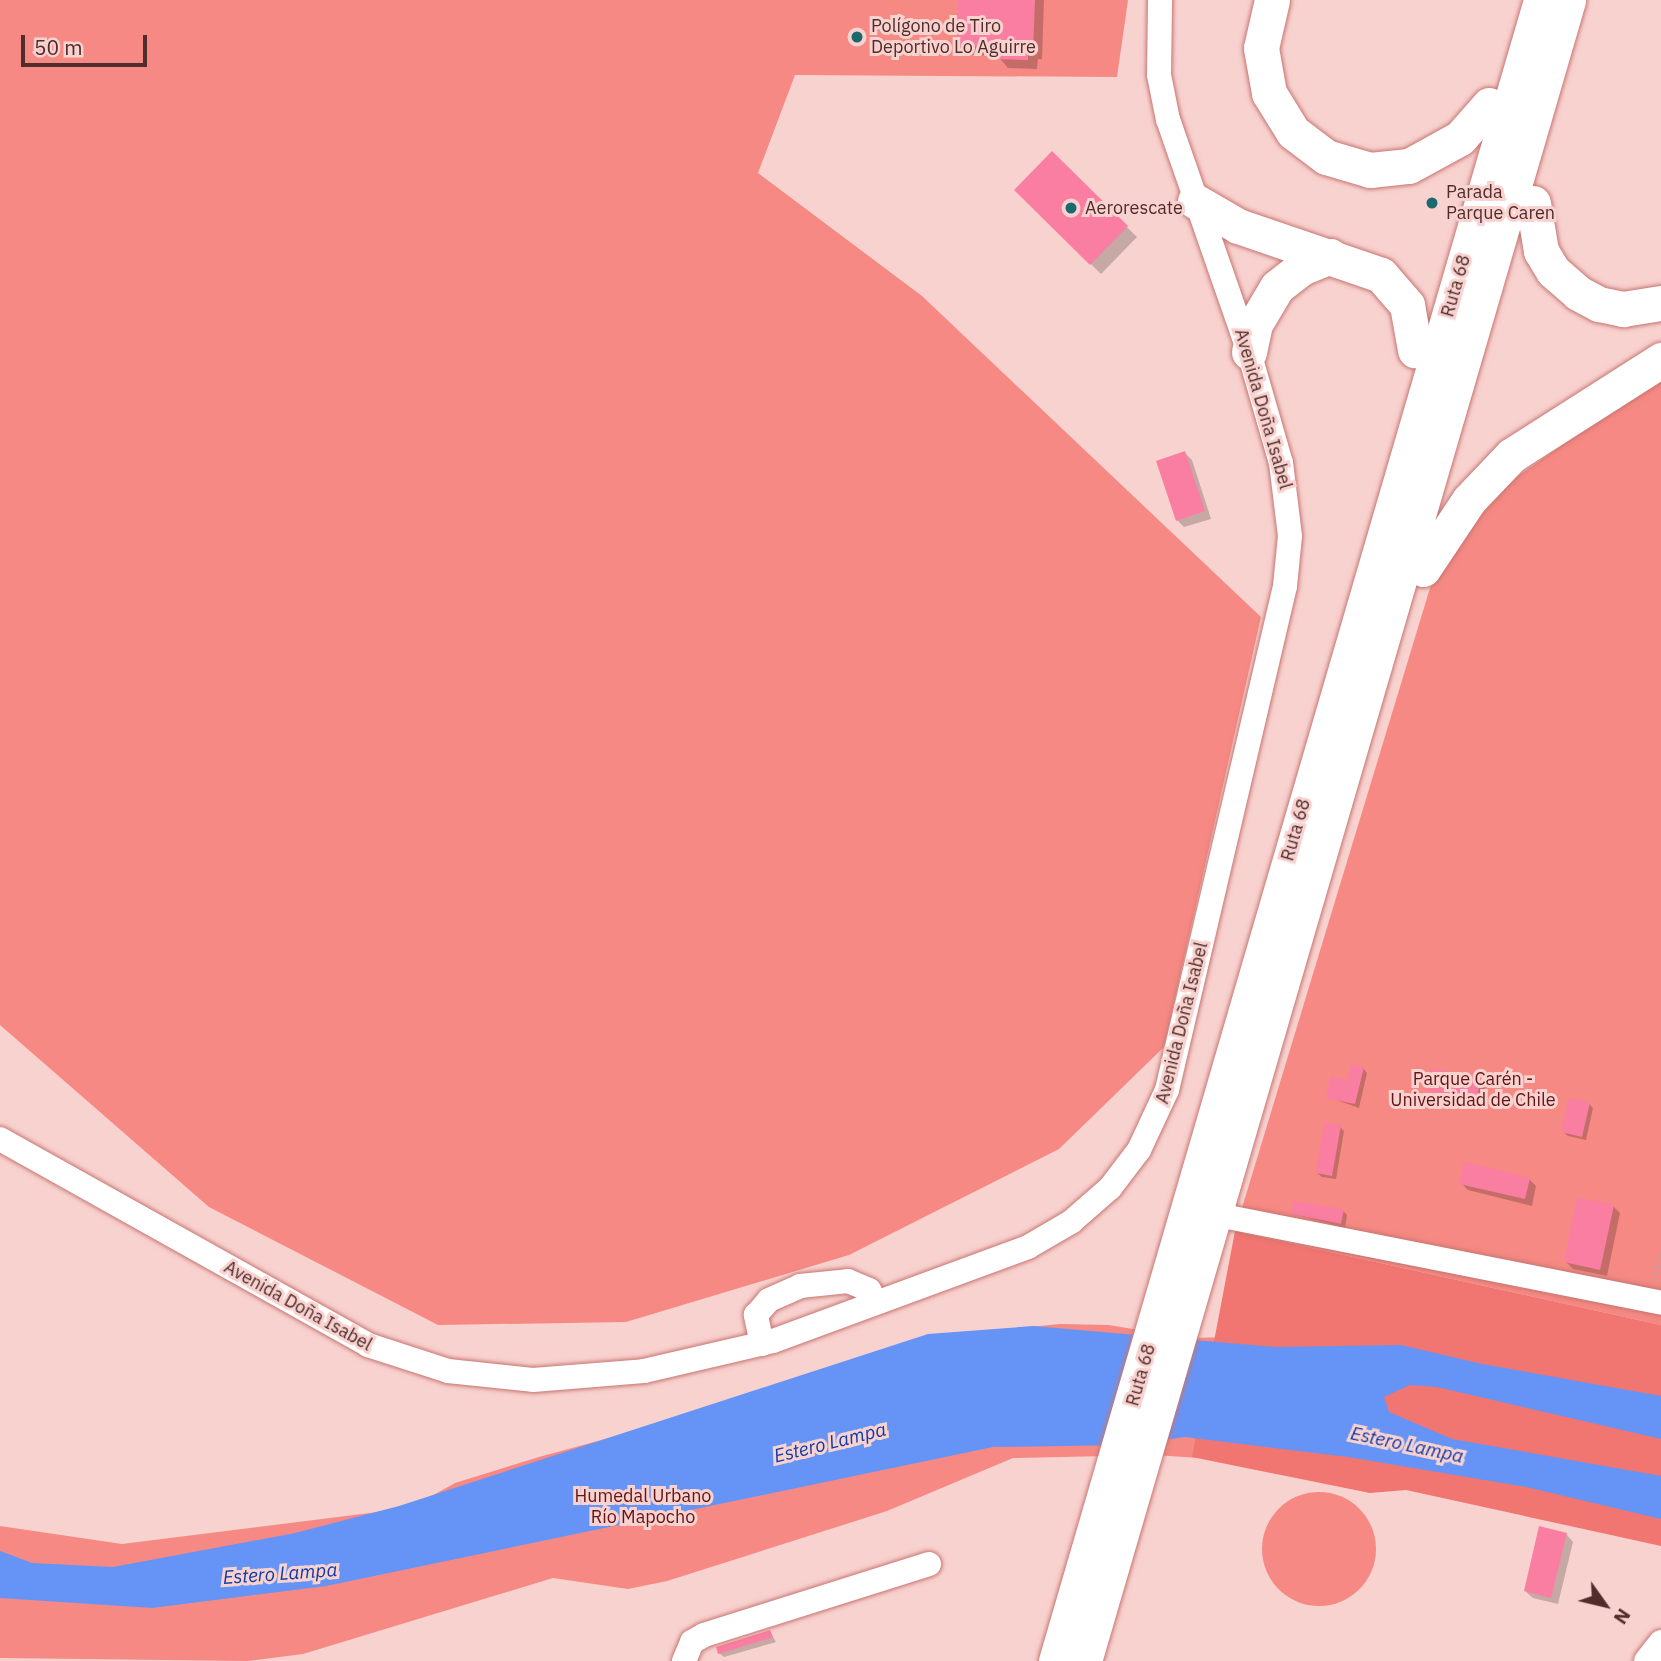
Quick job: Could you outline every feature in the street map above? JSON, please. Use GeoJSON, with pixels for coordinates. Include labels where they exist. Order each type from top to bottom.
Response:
{"type":"FeatureCollection","features":[{"type":"Feature","properties":{"kind":"highway"},"geometry":{"type":"LineString","coordinates":[[1272,0],[1261,48],[1269,93],[1293,132],[1326,157],[1370,170],[1409,166],[1460,138],[1489,105]]}},
{"type":"Feature","properties":{"kind":"highway"},"geometry":{"type":"LineString","coordinates":[[1323,737],[1356,563],[1415,350],[1518,0]]}},
{"type":"Feature","properties":{"kind":"highway","name":"Ruta 68"},"geometry":{"type":"LineString","coordinates":[[1084,1661],[1118,1499],[1168,1325],[1323,737],[1541,0]]}},
{"type":"Feature","properties":{"kind":"highway","name":"Ruta 68"},"geometry":{"type":"LineString","coordinates":[[1168,1325],[1213,1214],[1568,0]]}},
{"type":"Feature","properties":{"kind":"highway"},"geometry":{"type":"LineString","coordinates":[[1296,923],[1360,772],[1592,0]]}},
{"type":"Feature","properties":{"kind":"highway"},"geometry":{"type":"LineString","coordinates":[[1195,201],[1238,226],[1371,270],[1396,289],[1410,314],[1415,350]]}},
{"type":"Feature","properties":{"kind":"highway"},"geometry":{"type":"LineString","coordinates":[[1533,203],[1541,251],[1565,283],[1588,299],[1611,307],[1661,303]]}},
{"type":"Feature","properties":{"kind":"highway"},"geometry":{"type":"LineString","coordinates":[[1249,352],[1255,324],[1277,287],[1301,268],[1331,256]]}},
{"type":"Feature","properties":{"kind":"highway"},"geometry":{"type":"LineString","coordinates":[[1423,569],[1469,500],[1512,455],[1661,360]]}},
{"type":"Feature","properties":{"kind":"highway","name":"Ruta 68"},"geometry":{"type":"LineString","coordinates":[[1056,1661],[1118,1499]]}},
{"type":"Feature","properties":{"kind":"street","name":"Avenida Doña Isabel"},"geometry":{"type":"LineString","coordinates":[[0,1139],[340,1331],[423,1365],[499,1378],[567,1380],[664,1367],[762,1344],[1028,1247],[1071,1222],[1125,1170],[1160,1110],[1289,561],[1286,487],[1249,352],[1178,159],[1159,75],[1160,0]]}},
{"type":"Feature","properties":{"kind":"street"},"geometry":{"type":"LineString","coordinates":[[1213,1214],[1656,1301]]}},
{"type":"Feature","properties":{"kind":"street"},"geometry":{"type":"LineString","coordinates":[[762,1344],[756,1315],[769,1300],[800,1286],[848,1281],[869,1290],[876,1302]]}},
{"type":"Feature","properties":{"kind":"street"},"geometry":{"type":"LineString","coordinates":[[684,1661],[688,1648],[704,1635],[929,1564]]}},
{"type":"Feature","properties":{"kind":"street"},"geometry":{"type":"LineString","coordinates":[[1646,1661],[1661,1642]]}},
{"type":"Feature","properties":{"kind":"path"},"geometry":{"type":"LineString","coordinates":[[1656,1301],[1661,1248]]}},
{"type":"Feature","properties":{"kind":"green space"},"geometry":{"type":"Polygon","coordinates":[[[0,0],[1128,0],[1117,77],[795,75],[758,173],[922,296],[1261,617],[1164,1047],[1059,1149],[849,1255],[626,1322],[438,1325],[209,1207],[0,1025],[0,0]]]}},
{"type":"Feature","properties":{"kind":"green space","name":"Parque Carén - Universidad de Chile"},"geometry":{"type":"Polygon","coordinates":[[[1661,376],[1661,1325],[1235,1231],[1430,588],[1495,492],[1661,376]]]}},
{"type":"Feature","properties":{"kind":"green space","name":"Humedal Urbano Río Mapocho"},"geometry":{"type":"Polygon","coordinates":[[[1060,1324],[1109,1325],[1187,1338],[1236,1337],[1312,1465],[1153,1455],[1013,1458],[887,1511],[667,1581],[628,1589],[553,1578],[303,1654],[248,1661],[0,1658],[0,1526],[122,1544],[410,1508],[455,1483],[539,1457],[1009,1329],[1060,1324]]]}},
{"type":"Feature","properties":{"kind":"green space"},"geometry":{"type":"Polygon","coordinates":[[[1319,1492],[1341,1496],[1351,1501],[1367,1517],[1372,1527],[1376,1549],[1372,1571],[1367,1581],[1351,1597],[1341,1602],[1319,1606],[1297,1602],[1287,1597],[1271,1581],[1266,1571],[1262,1549],[1266,1527],[1271,1517],[1287,1501],[1297,1496],[1319,1492]]]}},
{"type":"Feature","properties":{"kind":"shaded area"},"geometry":{"type":"Polygon","coordinates":[[[1235,1231],[1661,1325],[1661,1546],[1406,1490],[1370,1493],[1192,1457],[1235,1231]]]}},
{"type":"Feature","properties":{"kind":"water","name":"Humedal Urbano Río Mapocho"},"geometry":{"type":"Polygon","coordinates":[[[1033,1326],[1276,1347],[1401,1345],[1482,1364],[1661,1396],[1661,1439],[1437,1387],[1410,1385],[1384,1397],[1389,1412],[1452,1439],[1661,1476],[1661,1519],[1526,1487],[1348,1457],[1185,1437],[1129,1445],[993,1447],[326,1586],[152,1608],[0,1598],[0,1551],[32,1563],[113,1567],[295,1533],[399,1506],[928,1334],[1033,1326]]]}},
{"type":"Feature","properties":{"kind":"building"},"geometry":{"type":"Polygon","coordinates":[[[958,0],[1035,0],[1033,50],[1028,50],[1028,60],[996,59],[997,47],[956,46],[958,0]]]}},
{"type":"Feature","properties":{"kind":"building","name":"Aerorescate"},"geometry":{"type":"Polygon","coordinates":[[[1052,151],[1128,226],[1090,265],[1014,190],[1052,151]]]}},
{"type":"Feature","properties":{"kind":"building"},"geometry":{"type":"Polygon","coordinates":[[[1185,451],[1205,511],[1176,521],[1156,461],[1185,451]]]}},
{"type":"Feature","properties":{"kind":"building"},"geometry":{"type":"Polygon","coordinates":[[[1351,1064],[1364,1067],[1355,1104],[1326,1098],[1331,1076],[1347,1080],[1351,1064]]]}},
{"type":"Feature","properties":{"kind":"building"},"geometry":{"type":"Polygon","coordinates":[[[1431,1068],[1481,1079],[1476,1101],[1426,1090],[1431,1068]]]}},
{"type":"Feature","properties":{"kind":"building"},"geometry":{"type":"Polygon","coordinates":[[[1569,1098],[1590,1102],[1582,1137],[1561,1132],[1569,1098]]]}},
{"type":"Feature","properties":{"kind":"building"},"geometry":{"type":"Polygon","coordinates":[[[1324,1123],[1341,1125],[1332,1176],[1316,1173],[1324,1123]]]}},
{"type":"Feature","properties":{"kind":"building"},"geometry":{"type":"Polygon","coordinates":[[[1464,1162],[1530,1178],[1525,1199],[1459,1184],[1464,1162]]]}},
{"type":"Feature","properties":{"kind":"building"},"geometry":{"type":"Polygon","coordinates":[[[1577,1197],[1614,1205],[1600,1270],[1564,1262],[1577,1197]]]}},
{"type":"Feature","properties":{"kind":"building"},"geometry":{"type":"Polygon","coordinates":[[[1293,1201],[1344,1209],[1341,1224],[1291,1214],[1293,1201]]]}},
{"type":"Feature","properties":{"kind":"building"},"geometry":{"type":"Polygon","coordinates":[[[1539,1526],[1567,1533],[1551,1598],[1524,1591],[1539,1526]]]}},
{"type":"Feature","properties":{"kind":"building"},"geometry":{"type":"Polygon","coordinates":[[[770,1630],[773,1637],[718,1654],[716,1647],[770,1630]]]}},
{"type":"Feature","properties":{"kind":"place","name":"Polígono de Tiro Deportivo Lo Aguirre"},"geometry":{"type":"Point","coordinates":[857,37]}},
{"type":"Feature","properties":{"kind":"place","name":"Parada Parque Caren"},"geometry":{"type":"Point","coordinates":[1432,203]}},
{"type":"Feature","properties":{"kind":"place","name":"Aerorescate"},"geometry":{"type":"Point","coordinates":[1071,208]}},
{"type":"Feature","properties":{"kind":"water label","name":"Estero Lampa"},"geometry":{"type":"Point","coordinates":[830,1443]}},
{"type":"Feature","properties":{"kind":"water label","name":"Estero Lampa"},"geometry":{"type":"Point","coordinates":[1407,1445]}},
{"type":"Feature","properties":{"kind":"water label","name":"Estero Lampa"},"geometry":{"type":"Point","coordinates":[280,1574]}}]}
